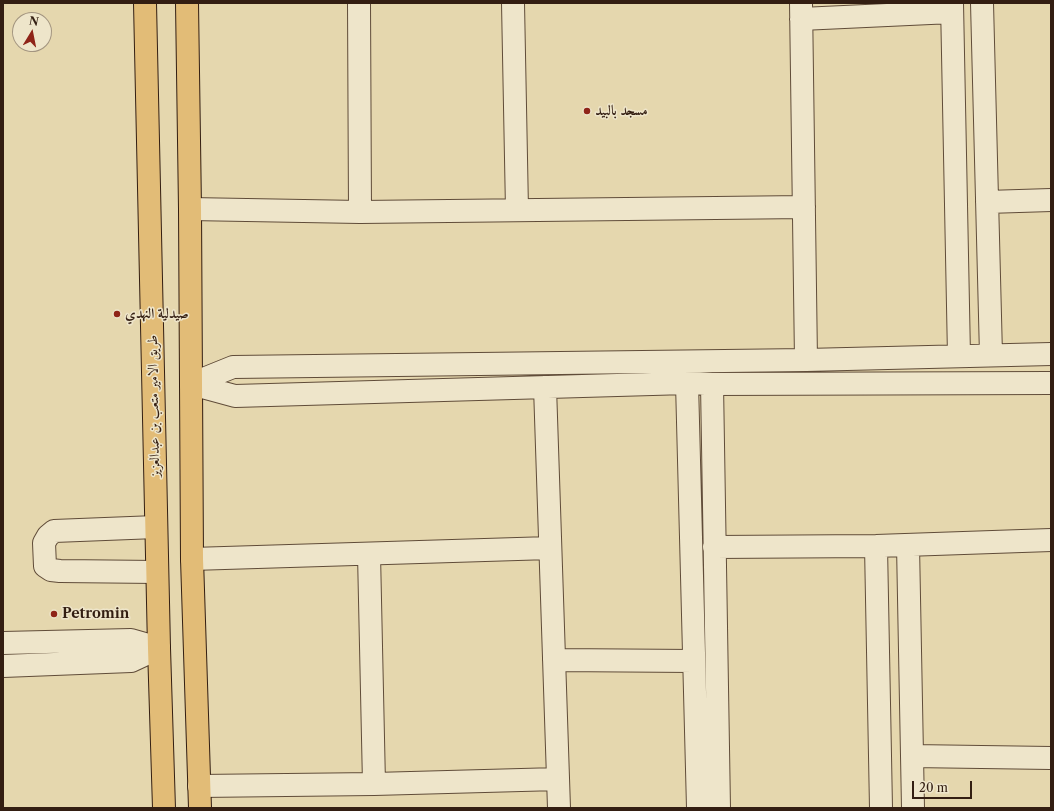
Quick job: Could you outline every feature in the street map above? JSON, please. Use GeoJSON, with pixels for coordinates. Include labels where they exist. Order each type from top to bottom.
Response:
{"type":"FeatureCollection","features":[{"type":"Feature","properties":{"kind":"main road","name":"طريق الامير متعب بن عبدالعزيز"},"geometry":{"type":"LineString","coordinates":[[145,3],[157,572],[164,808]]}},
{"type":"Feature","properties":{"kind":"main road"},"geometry":{"type":"LineString","coordinates":[[187,3],[192,559],[200,808]]}},
{"type":"Feature","properties":{"kind":"street"},"geometry":{"type":"LineString","coordinates":[[359,3],[360,212]]}},
{"type":"Feature","properties":{"kind":"street"},"geometry":{"type":"LineString","coordinates":[[513,3],[517,210]]}},
{"type":"Feature","properties":{"kind":"street"},"geometry":{"type":"LineString","coordinates":[[982,3],[991,355]]}},
{"type":"Feature","properties":{"kind":"street"},"geometry":{"type":"LineString","coordinates":[[806,360],[801,11],[952,7],[959,356]]}},
{"type":"Feature","properties":{"kind":"street"},"geometry":{"type":"LineString","coordinates":[[987,202],[1051,200]]}},
{"type":"Feature","properties":{"kind":"street"},"geometry":{"type":"LineString","coordinates":[[190,209],[360,212],[804,208]]}},
{"type":"Feature","properties":{"kind":"street"},"geometry":{"type":"LineString","coordinates":[[191,384],[233,367],[806,360],[1051,354]]}},
{"type":"Feature","properties":{"kind":"street"},"geometry":{"type":"LineString","coordinates":[[191,384],[235,396],[687,383],[1051,383]]}},
{"type":"Feature","properties":{"kind":"street"},"geometry":{"type":"LineString","coordinates":[[687,383],[698,808]]}},
{"type":"Feature","properties":{"kind":"street"},"geometry":{"type":"LineString","coordinates":[[712,384],[719,808]]}},
{"type":"Feature","properties":{"kind":"street"},"geometry":{"type":"LineString","coordinates":[[545,387],[559,808]]}},
{"type":"Feature","properties":{"kind":"street"},"geometry":{"type":"LineString","coordinates":[[156,527],[54,531],[44,542],[45,566],[51,570],[157,572]]}},
{"type":"Feature","properties":{"kind":"street"},"geometry":{"type":"LineString","coordinates":[[714,547],[876,546],[1051,540]]}},
{"type":"Feature","properties":{"kind":"street"},"geometry":{"type":"LineString","coordinates":[[908,545],[913,808]]}},
{"type":"Feature","properties":{"kind":"street"},"geometry":{"type":"LineString","coordinates":[[876,546],[881,808]]}},
{"type":"Feature","properties":{"kind":"street"},"geometry":{"type":"LineString","coordinates":[[192,559],[550,548]]}},
{"type":"Feature","properties":{"kind":"street"},"geometry":{"type":"LineString","coordinates":[[369,554],[374,784]]}},
{"type":"Feature","properties":{"kind":"street"},"geometry":{"type":"LineString","coordinates":[[3,643],[131,640],[159,648]]}},
{"type":"Feature","properties":{"kind":"street"},"geometry":{"type":"LineString","coordinates":[[3,666],[131,661],[159,648]]}},
{"type":"Feature","properties":{"kind":"street"},"geometry":{"type":"LineString","coordinates":[[554,660],[694,660]]}},
{"type":"Feature","properties":{"kind":"street"},"geometry":{"type":"LineString","coordinates":[[912,756],[1051,758]]}},
{"type":"Feature","properties":{"kind":"street"},"geometry":{"type":"LineString","coordinates":[[199,786],[374,784],[558,779]]}},
{"type":"Feature","properties":{"kind":"place","name":"مسجد بالبيد"},"geometry":{"type":"Point","coordinates":[587,111]}},
{"type":"Feature","properties":{"kind":"place","name":"صيدلية النهدي"},"geometry":{"type":"Point","coordinates":[117,314]}},
{"type":"Feature","properties":{"kind":"place","name":"Petromin"},"geometry":{"type":"Point","coordinates":[54,614]}}]}
